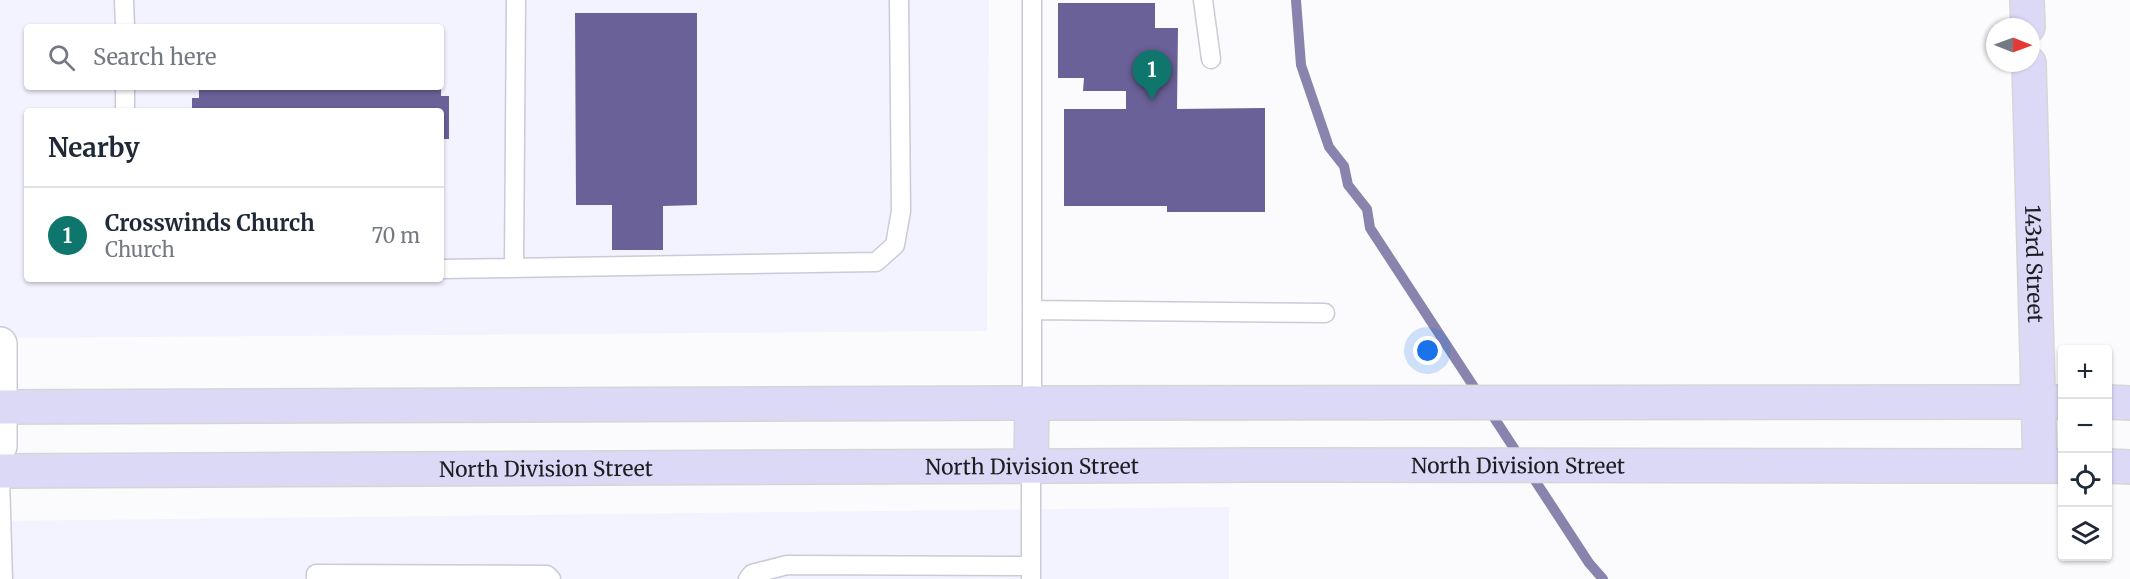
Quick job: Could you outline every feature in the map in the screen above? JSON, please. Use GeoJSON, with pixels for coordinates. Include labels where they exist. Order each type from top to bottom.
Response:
{"type":"FeatureCollection","features":[{"type":"Feature","properties":{"kind":"main road"},"geometry":{"type":"LineString","coordinates":[[2027,0],[2028,18]]}},
{"type":"Feature","properties":{"kind":"main road","name":"143rd Street"},"geometry":{"type":"LineString","coordinates":[[2030,72],[2051,401],[2051,466]]}},
{"type":"Feature","properties":{"kind":"main road"},"geometry":{"type":"LineString","coordinates":[[0,407],[1032,402],[2051,401]]}},
{"type":"Feature","properties":{"kind":"main road"},"geometry":{"type":"LineString","coordinates":[[1030,465],[1032,402]]}},
{"type":"Feature","properties":{"kind":"main road"},"geometry":{"type":"LineString","coordinates":[[2112,402],[2130,402]]}},
{"type":"Feature","properties":{"kind":"main road","name":"North Division Street"},"geometry":{"type":"LineString","coordinates":[[0,471],[1030,465],[2051,466]]}},
{"type":"Feature","properties":{"kind":"main road"},"geometry":{"type":"LineString","coordinates":[[2112,466],[2130,466]]}},
{"type":"Feature","properties":{"kind":"street"},"geometry":{"type":"LineString","coordinates":[[0,344],[0,446]]}},
{"type":"Feature","properties":{"kind":"lane"},"geometry":{"type":"LineString","coordinates":[[124,0],[124,24]]}},
{"type":"Feature","properties":{"kind":"lane"},"geometry":{"type":"LineString","coordinates":[[514,268],[516,0]]}},
{"type":"Feature","properties":{"kind":"lane"},"geometry":{"type":"LineString","coordinates":[[444,269],[876,262],[896,245],[901,211],[899,0]]}},
{"type":"Feature","properties":{"kind":"lane"},"geometry":{"type":"LineString","coordinates":[[1032,0],[1032,402]]}},
{"type":"Feature","properties":{"kind":"lane"},"geometry":{"type":"LineString","coordinates":[[1203,0],[1211,58]]}},
{"type":"Feature","properties":{"kind":"lane"},"geometry":{"type":"LineString","coordinates":[[125,90],[125,108]]}},
{"type":"Feature","properties":{"kind":"lane"},"geometry":{"type":"LineString","coordinates":[[1032,310],[1324,313]]}},
{"type":"Feature","properties":{"kind":"lane"},"geometry":{"type":"LineString","coordinates":[[748,579],[752,573],[787,565],[1031,573],[1030,465]]}},
{"type":"Feature","properties":{"kind":"lane"},"geometry":{"type":"LineString","coordinates":[[0,479],[3,579]]}},
{"type":"Feature","properties":{"kind":"lane"},"geometry":{"type":"LineString","coordinates":[[316,579],[316,574],[547,574],[551,579]]}},
{"type":"Feature","properties":{"kind":"shaded area"},"geometry":{"type":"Polygon","coordinates":[[[0,0],[989,0],[987,331],[0,338],[0,0]]]}},
{"type":"Feature","properties":{"kind":"shaded area"},"geometry":{"type":"Polygon","coordinates":[[[1229,507],[1229,579],[0,579],[0,521],[1229,507]]]}},
{"type":"Feature","properties":{"kind":"building"},"geometry":{"type":"Polygon","coordinates":[[[1058,3],[1155,3],[1155,28],[1178,28],[1177,109],[1265,108],[1265,212],[1167,212],[1167,206],[1064,206],[1064,109],[1126,109],[1126,91],[1083,91],[1084,78],[1058,78],[1058,3]]]}},
{"type":"Feature","properties":{"kind":"building"},"geometry":{"type":"Polygon","coordinates":[[[575,13],[697,13],[697,205],[663,206],[663,250],[612,250],[612,205],[576,205],[575,13]]]}},
{"type":"Feature","properties":{"kind":"building"},"geometry":{"type":"Polygon","coordinates":[[[199,90],[441,90],[441,96],[449,96],[449,139],[444,139],[444,108],[192,108],[192,98],[199,98],[199,90]]]}},
{"type":"Feature","properties":{"kind":"waterway"},"geometry":{"type":"LineString","coordinates":[[1296,0],[1301,65],[1329,147],[1344,166],[1348,185],[1367,209],[1370,228],[1589,563],[1603,579]]}},
{"type":"Feature","properties":{"kind":"place","name":"Crosswinds Church"},"geometry":{"type":"Point","coordinates":[1152,100]}}]}
